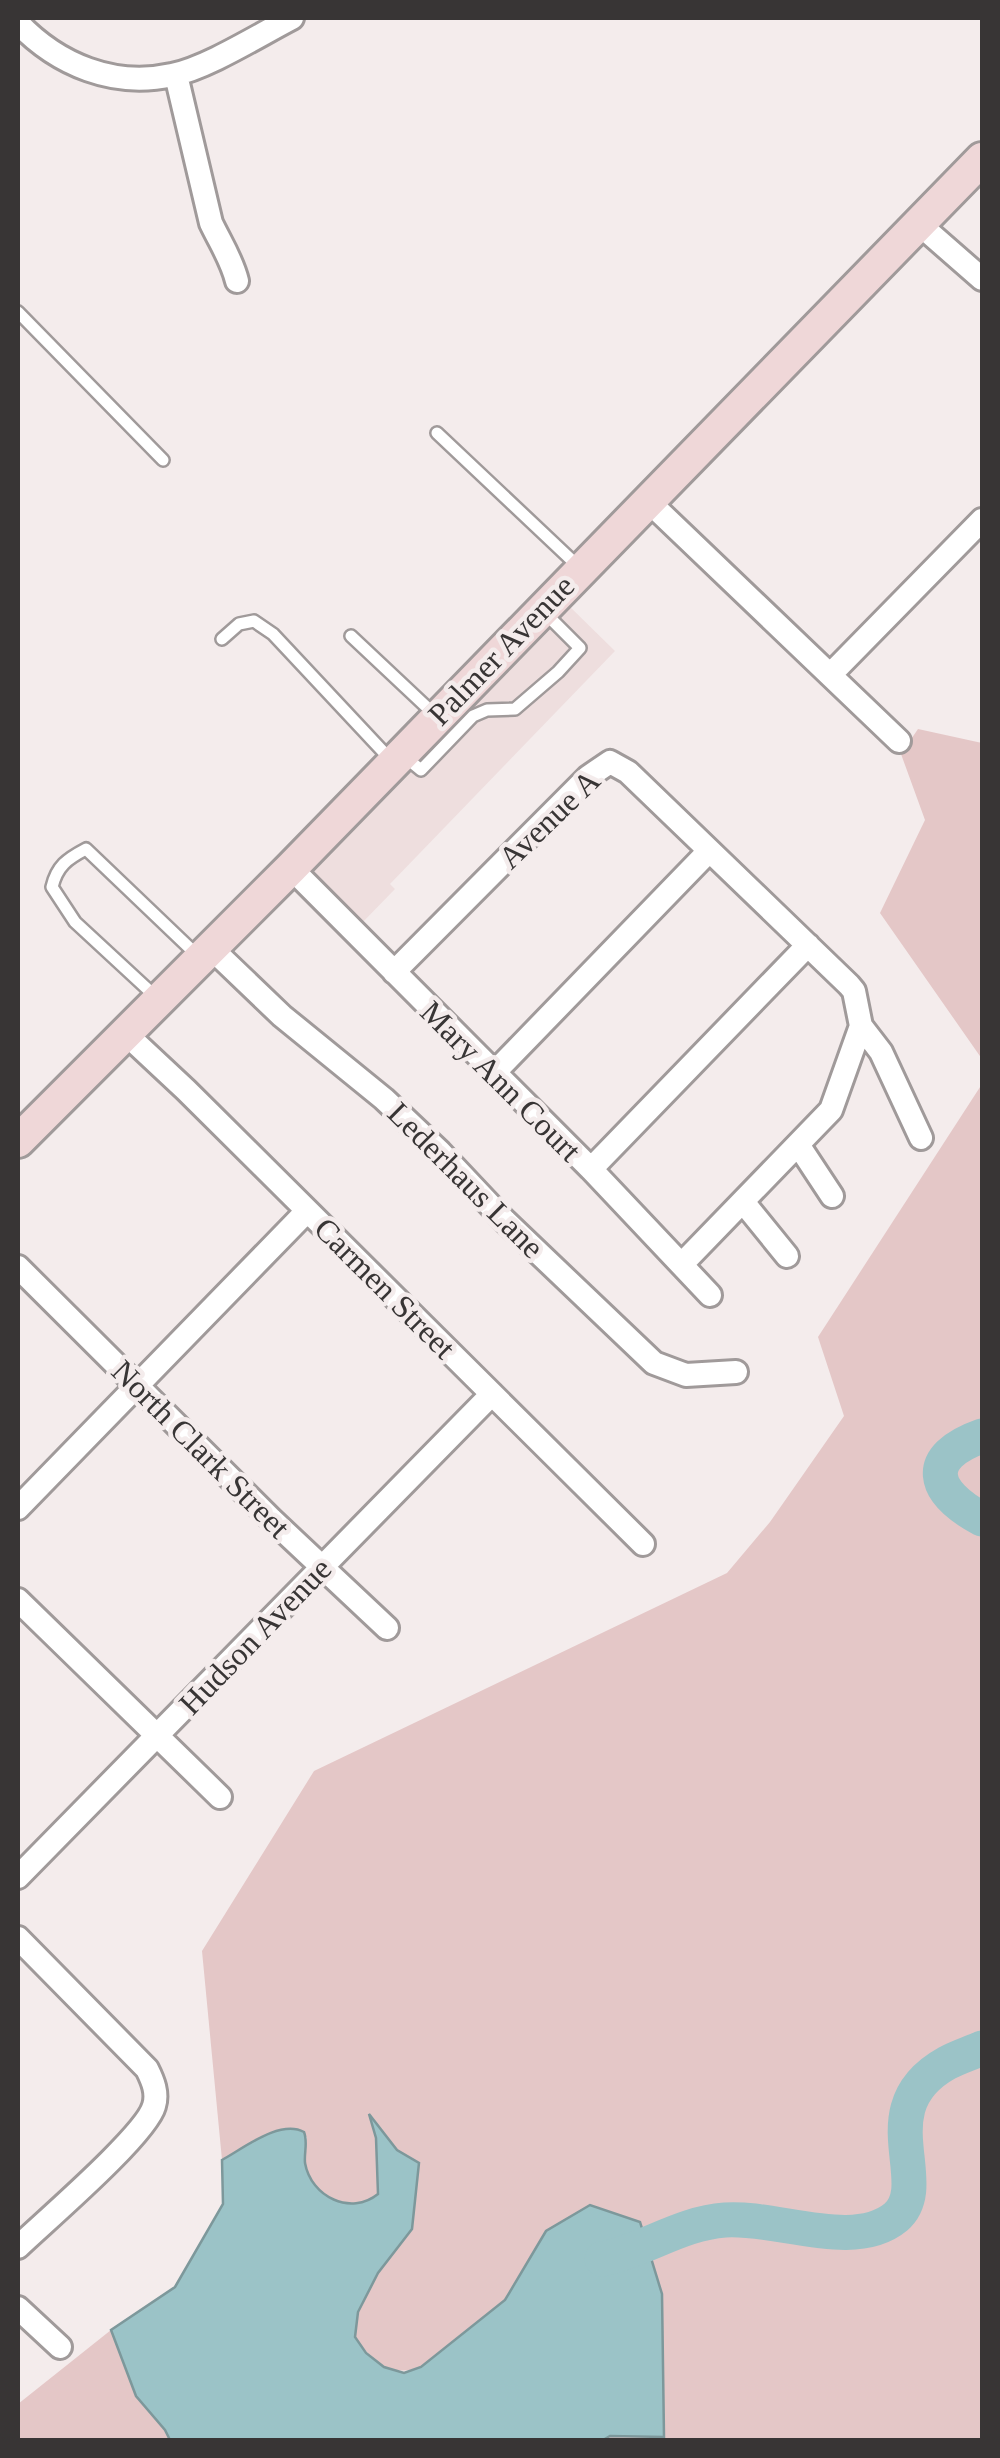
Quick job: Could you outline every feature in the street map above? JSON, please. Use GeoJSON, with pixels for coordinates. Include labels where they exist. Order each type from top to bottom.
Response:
{"type":"FeatureCollection","features":[{"type":"Feature","properties":{"kind":"street"},"geometry":{"type":"LineString","coordinates":[[18,23],[53,54],[87,70],[134,78],[176,74],[292,18]]}},
{"type":"Feature","properties":{"kind":"street"},"geometry":{"type":"LineString","coordinates":[[176,74],[211,223],[237,280]]}},
{"type":"Feature","properties":{"kind":"street","name":"Palmer Avenue"},"geometry":{"type":"LineString","coordinates":[[18,1141],[397,758],[455,711],[580,568],[982,158]]}},
{"type":"Feature","properties":{"kind":"street"},"geometry":{"type":"LineString","coordinates":[[918,223],[982,279]]}},
{"type":"Feature","properties":{"kind":"street"},"geometry":{"type":"LineString","coordinates":[[647,500],[899,741]]}},
{"type":"Feature","properties":{"kind":"street"},"geometry":{"type":"LineString","coordinates":[[830,675],[982,520]]}},
{"type":"Feature","properties":{"kind":"street","name":"Avenue A"},"geometry":{"type":"LineString","coordinates":[[394,972],[588,777],[610,762],[628,772],[709,850]]}},
{"type":"Feature","properties":{"kind":"street"},"geometry":{"type":"LineString","coordinates":[[494,1073],[709,850],[854,991],[861,1026],[881,1052],[921,1138]]}},
{"type":"Feature","properties":{"kind":"street","name":"Mary Ann Court"},"geometry":{"type":"LineString","coordinates":[[291,868],[591,1169],[710,1295]]}},
{"type":"Feature","properties":{"kind":"street"},"geometry":{"type":"LineString","coordinates":[[591,1169],[808,945]]}},
{"type":"Feature","properties":{"kind":"street","name":"Lederhaus Lane"},"geometry":{"type":"LineString","coordinates":[[205,952],[384,1099],[654,1363],[686,1374],[736,1372]]}},
{"type":"Feature","properties":{"kind":"street"},"geometry":{"type":"LineString","coordinates":[[682,1264],[831,1110],[861,1026]]}},
{"type":"Feature","properties":{"kind":"street","name":"Carmen Street"},"geometry":{"type":"LineString","coordinates":[[124,1033],[644,1544]]}},
{"type":"Feature","properties":{"kind":"street"},"geometry":{"type":"LineString","coordinates":[[799,1146],[832,1196]]}},
{"type":"Feature","properties":{"kind":"street"},"geometry":{"type":"LineString","coordinates":[[744,1202],[788,1256]]}},
{"type":"Feature","properties":{"kind":"street"},"geometry":{"type":"LineString","coordinates":[[18,1508],[307,1211]]}},
{"type":"Feature","properties":{"kind":"street","name":"North Clark Street"},"geometry":{"type":"LineString","coordinates":[[18,1267],[386,1628]]}},
{"type":"Feature","properties":{"kind":"street","name":"Hudson Avenue"},"geometry":{"type":"LineString","coordinates":[[18,1877],[492,1394]]}},
{"type":"Feature","properties":{"kind":"street"},"geometry":{"type":"LineString","coordinates":[[18,1600],[220,1797]]}},
{"type":"Feature","properties":{"kind":"street"},"geometry":{"type":"LineString","coordinates":[[18,1938],[128,2048],[154,2082],[154,2108],[148,2120],[18,2247]]}},
{"type":"Feature","properties":{"kind":"street"},"geometry":{"type":"LineString","coordinates":[[18,2308],[60,2347]]}},
{"type":"Feature","properties":{"kind":"lane"},"geometry":{"type":"LineString","coordinates":[[18,312],[163,460]]}},
{"type":"Feature","properties":{"kind":"lane"},"geometry":{"type":"LineString","coordinates":[[437,433],[580,568]]}},
{"type":"Feature","properties":{"kind":"lane"},"geometry":{"type":"LineString","coordinates":[[351,636],[455,711],[514,710],[580,648],[541,610]]}},
{"type":"Feature","properties":{"kind":"lane"},"geometry":{"type":"LineString","coordinates":[[222,639],[239,624],[254,621],[273,634],[397,758]]}},
{"type":"Feature","properties":{"kind":"lane"},"geometry":{"type":"LineString","coordinates":[[159,999],[75,922],[52,887],[56,870],[86,849],[205,952]]}},
{"type":"Feature","properties":{"kind":"shaded area"},"geometry":{"type":"Polygon","coordinates":[[[564,601],[615,651],[390,884],[395,889],[360,925],[309,873],[564,601]]]}},
{"type":"Feature","properties":{"kind":"shaded area"},"geometry":{"type":"Polygon","coordinates":[[[918,729],[982,743],[982,1059],[880,913],[925,820],[901,754],[918,729]]]}},
{"type":"Feature","properties":{"kind":"shaded area"},"geometry":{"type":"Polygon","coordinates":[[[982,1084],[982,2440],[603,2440],[610,2436],[664,2437],[662,2294],[640,2223],[546,2230],[505,2300],[421,2367],[400,2370],[383,2366],[355,2337],[358,2312],[378,2273],[412,2229],[419,2163],[397,2150],[370,2118],[376,2138],[378,2194],[367,2200],[344,2203],[323,2193],[308,2174],[307,2137],[281,2129],[222,2160],[202,1951],[314,1771],[727,1573],[770,1522],[844,1416],[818,1337],[982,1084]]]}},
{"type":"Feature","properties":{"kind":"shaded area"},"geometry":{"type":"Polygon","coordinates":[[[111,2330],[136,2396],[170,2440],[18,2440],[18,2404],[111,2330]]]}},
{"type":"Feature","properties":{"kind":"water"},"geometry":{"type":"Polygon","coordinates":[[[369,2114],[397,2150],[419,2163],[412,2229],[378,2273],[358,2312],[355,2337],[366,2353],[384,2367],[404,2373],[421,2367],[505,2300],[546,2231],[590,2205],[640,2222],[662,2294],[664,2437],[170,2440],[136,2396],[111,2330],[175,2287],[223,2204],[222,2160],[262,2137],[284,2129],[304,2132],[309,2175],[334,2200],[356,2203],[378,2194],[376,2138],[369,2114]]]}},
{"type":"Feature","properties":{"kind":"waterway"},"geometry":{"type":"LineString","coordinates":[[982,1436],[950,1454],[940,1475],[952,1498],[982,1519]]}},
{"type":"Feature","properties":{"kind":"waterway"},"geometry":{"type":"LineString","coordinates":[[602,2259],[693,2226],[725,2220],[837,2232],[879,2227],[896,2217],[906,2202],[906,2123],[910,2101],[923,2081],[947,2063],[982,2048]]}}]}
